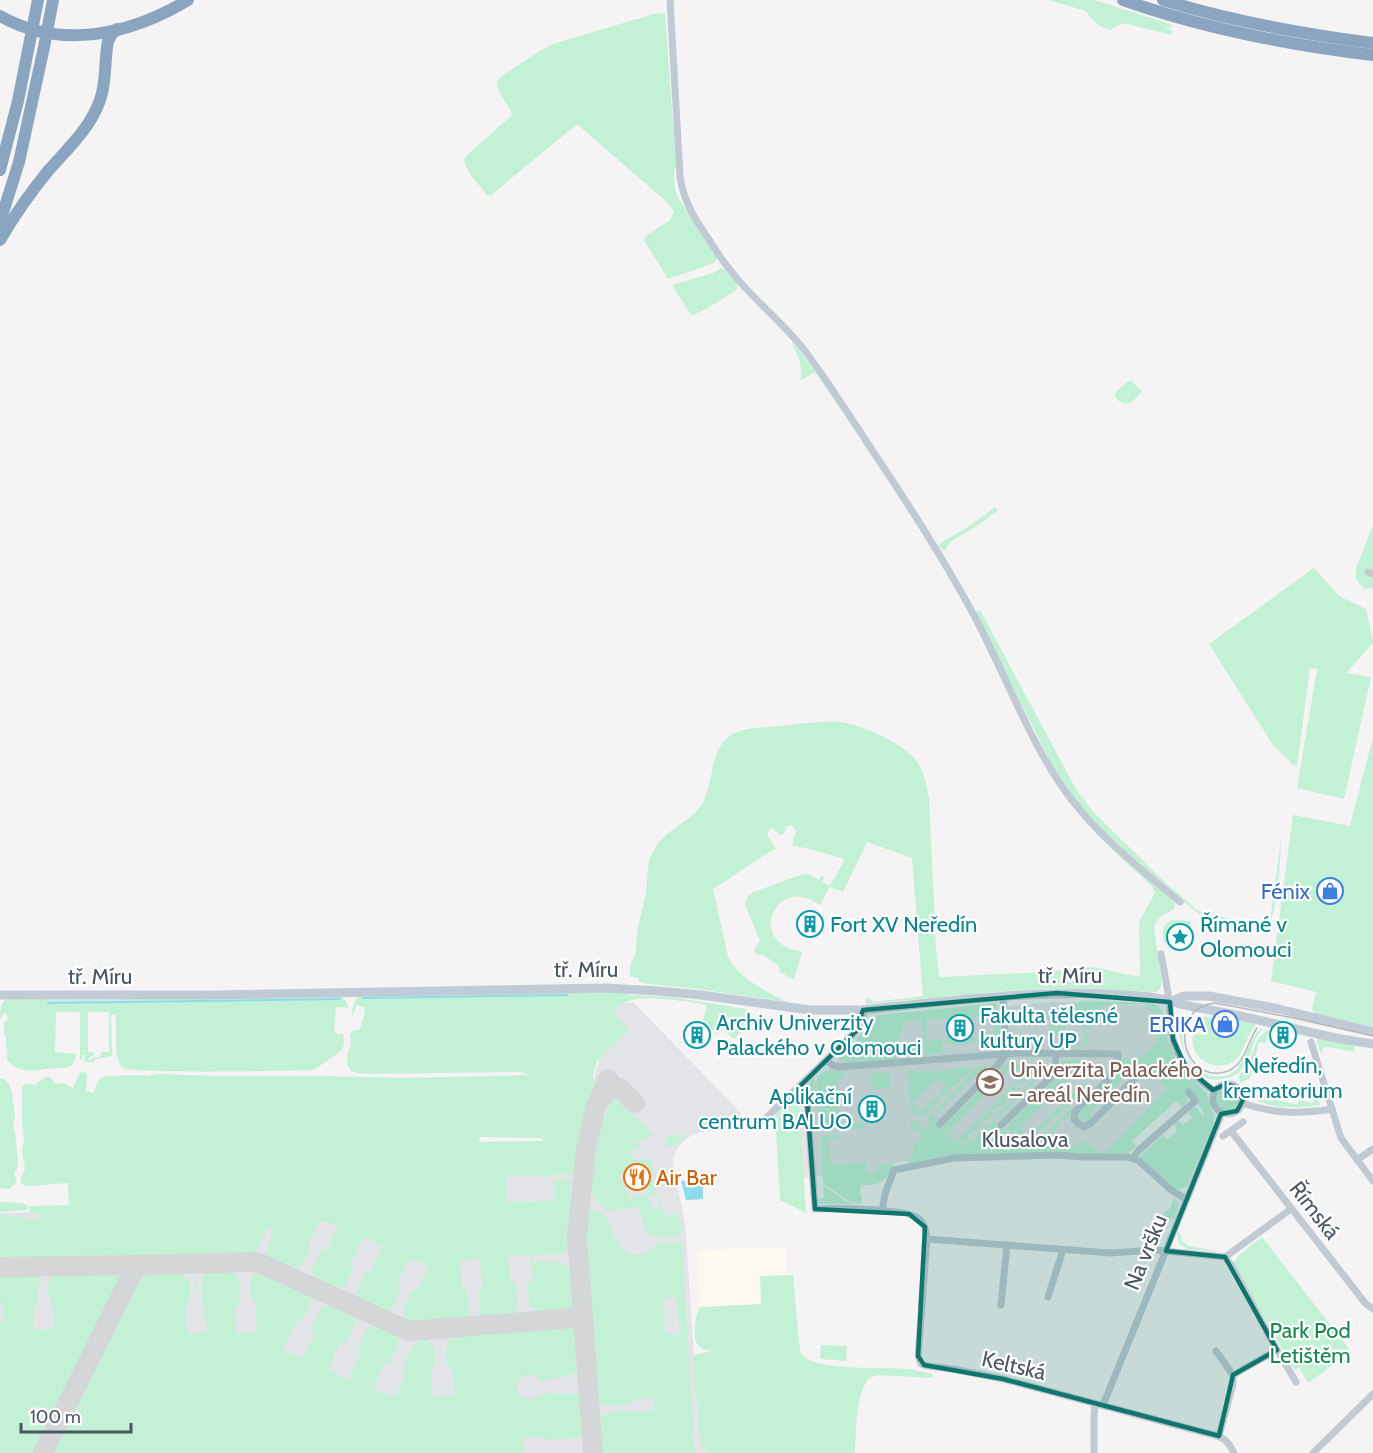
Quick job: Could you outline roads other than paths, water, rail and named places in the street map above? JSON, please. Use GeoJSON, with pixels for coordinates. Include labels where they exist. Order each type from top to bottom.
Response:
{"type":"FeatureCollection","features":[{"type":"Feature","properties":{"kind":"highway"},"geometry":{"type":"LineString","coordinates":[[0,222],[19,162],[53,0]]}},
{"type":"Feature","properties":{"kind":"highway"},"geometry":{"type":"LineString","coordinates":[[0,16],[30,30],[53,35],[88,35],[117,29],[154,17],[188,0]]}},
{"type":"Feature","properties":{"kind":"highway"},"geometry":{"type":"LineString","coordinates":[[1123,0],[1196,22],[1257,36],[1373,55]]}},
{"type":"Feature","properties":{"kind":"highway"},"geometry":{"type":"LineString","coordinates":[[1163,0],[1257,24],[1373,43]]}},
{"type":"Feature","properties":{"kind":"highway"},"geometry":{"type":"LineString","coordinates":[[0,170],[18,101],[37,5]]}},
{"type":"Feature","properties":{"kind":"highway"},"geometry":{"type":"LineString","coordinates":[[0,240],[29,195],[75,141],[93,115],[104,89],[108,41],[117,29]]}},
{"type":"Feature","properties":{"kind":"main road","name":"tř. Míru"},"geometry":{"type":"LineString","coordinates":[[0,996],[606,988],[669,992],[810,1010],[863,1010],[1003,996],[1057,993],[1098,994],[1151,997],[1250,1017],[1345,1040],[1373,1044]]}},
{"type":"Feature","properties":{"kind":"main road","name":"tř. Míru"},"geometry":{"type":"LineString","coordinates":[[1170,1002],[1181,996],[1209,996],[1279,1009],[1373,1032]]}},
{"type":"Feature","properties":{"kind":"street"},"geometry":{"type":"LineString","coordinates":[[669,0],[680,176],[686,201],[697,222],[730,271],[804,350],[906,500],[978,623],[1029,728],[1063,789],[1109,840],[1180,902]]}},
{"type":"Feature","properties":{"kind":"street"},"geometry":{"type":"LineString","coordinates":[[1161,954],[1170,1002],[1173,1039],[1181,1059],[1192,1074],[1215,1091]]}},
{"type":"Feature","properties":{"kind":"street"},"geometry":{"type":"LineString","coordinates":[[940,1124],[995,1068],[1005,1054],[1003,996]]}},
{"type":"Feature","properties":{"kind":"street"},"geometry":{"type":"LineString","coordinates":[[755,1123],[766,1118],[862,1024],[863,1010]]}},
{"type":"Feature","properties":{"kind":"street"},"geometry":{"type":"LineString","coordinates":[[1311,1042],[1341,1138],[1373,1181]]}},
{"type":"Feature","properties":{"kind":"street"},"geometry":{"type":"LineString","coordinates":[[1002,1125],[1051,1077],[1055,1068],[1056,1053]]}},
{"type":"Feature","properties":{"kind":"street"},"geometry":{"type":"LineString","coordinates":[[826,1061],[840,1067],[1005,1054],[1118,1054],[1113,1074],[1076,1112],[1074,1119],[1084,1127],[1091,1123],[1138,1075]]}},
{"type":"Feature","properties":{"kind":"street"},"geometry":{"type":"LineString","coordinates":[[1234,1085],[1240,1090],[1242,1103],[1234,1113],[1222,1113],[1214,1105],[1213,1097],[1218,1087],[1234,1085]]}},
{"type":"Feature","properties":{"kind":"street"},"geometry":{"type":"LineString","coordinates":[[798,1088],[807,1100],[814,1209],[844,1208],[903,1213],[916,1217],[923,1223],[927,1239],[1110,1253],[1149,1250],[1225,1257],[1291,1209]]}},
{"type":"Feature","properties":{"kind":"street"},"geometry":{"type":"LineString","coordinates":[[1186,1199],[1174,1192],[1133,1158],[1139,1150],[1195,1101],[1189,1092]]}},
{"type":"Feature","properties":{"kind":"street"},"geometry":{"type":"LineString","coordinates":[[1242,1103],[1288,1113],[1332,1109]]}},
{"type":"Feature","properties":{"kind":"street","name":"Na vršku"},"geometry":{"type":"LineString","coordinates":[[1103,1406],[1222,1113]]}},
{"type":"Feature","properties":{"kind":"street"},"geometry":{"type":"LineString","coordinates":[[1223,1136],[1243,1122]]}},
{"type":"Feature","properties":{"kind":"street","name":"Římská"},"geometry":{"type":"LineString","coordinates":[[1231,1131],[1366,1304],[1373,1309]]}},
{"type":"Feature","properties":{"kind":"street"},"geometry":{"type":"LineString","coordinates":[[1357,1160],[1373,1149]]}},
{"type":"Feature","properties":{"kind":"street","name":"Klusalova"},"geometry":{"type":"LineString","coordinates":[[882,1211],[885,1194],[896,1169],[954,1158],[1058,1155],[1133,1158]]}},
{"type":"Feature","properties":{"kind":"street","name":"Keltská"},"geometry":{"type":"LineString","coordinates":[[927,1239],[918,1359],[921,1364],[1003,1379],[1219,1436]]}},
{"type":"Feature","properties":{"kind":"street"},"geometry":{"type":"LineString","coordinates":[[1001,1305],[1007,1245]]}},
{"type":"Feature","properties":{"kind":"street"},"geometry":{"type":"LineString","coordinates":[[1048,1297],[1063,1250]]}},
{"type":"Feature","properties":{"kind":"street"},"geometry":{"type":"LineString","coordinates":[[1225,1257],[1296,1382]]}},
{"type":"Feature","properties":{"kind":"street"},"geometry":{"type":"LineString","coordinates":[[1233,1375],[1277,1350]]}},
{"type":"Feature","properties":{"kind":"street"},"geometry":{"type":"LineString","coordinates":[[1216,1351],[1233,1375],[1233,1384],[1219,1436],[1224,1438],[1234,1453]]}},
{"type":"Feature","properties":{"kind":"street"},"geometry":{"type":"LineString","coordinates":[[1313,1453],[1373,1394]]}},
{"type":"Feature","properties":{"kind":"street"},"geometry":{"type":"LineString","coordinates":[[1094,1453],[1095,1404]]}},
{"type":"Feature","properties":{"kind":"water"},"geometry":{"type":"Polygon","coordinates":[[[703,1180],[703,1199],[686,1200],[681,1181],[703,1180]]]}},
{"type":"Feature","properties":{"kind":"waterway"},"geometry":{"type":"LineString","coordinates":[[363,998],[567,995]]}},
{"type":"Feature","properties":{"kind":"waterway"},"geometry":{"type":"LineString","coordinates":[[48,1003],[340,999]]}},
{"type":"Feature","properties":{"kind":"tram line"},"geometry":{"type":"LineString","coordinates":[[1257,1028],[1240,1061],[1223,1073],[1206,1071],[1188,1054],[1185,1028],[1190,1017],[1200,1008],[1215,1003],[1373,1036]]}},
{"type":"Feature","properties":{"kind":"place","name":"Fénix"},"geometry":{"type":"Point","coordinates":[1330,891]}},
{"type":"Feature","properties":{"kind":"place","name":"Fort XV Neředín"},"geometry":{"type":"Point","coordinates":[810,924]}},
{"type":"Feature","properties":{"kind":"place","name":"Římané v Olomouci"},"geometry":{"type":"Point","coordinates":[1180,937]}},
{"type":"Feature","properties":{"kind":"place","name":"ERIKA"},"geometry":{"type":"Point","coordinates":[1225,1024]}},
{"type":"Feature","properties":{"kind":"place","name":"Fakulta tělesné kultury UP"},"geometry":{"type":"Point","coordinates":[960,1028]}},
{"type":"Feature","properties":{"kind":"place","name":"Archiv Univerzity Palackého v Olomouci"},"geometry":{"type":"Point","coordinates":[697,1035]}},
{"type":"Feature","properties":{"kind":"place","name":"Neředín, krematorium"},"geometry":{"type":"Point","coordinates":[1283,1035]}},
{"type":"Feature","properties":{"kind":"place","name":"Univerzita Palackého – areál Neředín"},"geometry":{"type":"Point","coordinates":[990,1082]}},
{"type":"Feature","properties":{"kind":"place","name":"Aplikační centrum BALUO"},"geometry":{"type":"Point","coordinates":[872,1109]}},
{"type":"Feature","properties":{"kind":"place","name":"Air Bar"},"geometry":{"type":"Point","coordinates":[637,1177]}},
{"type":"Feature","properties":{"kind":"park label","name":"Park Pod Letištěm"},"geometry":{"type":"Point","coordinates":[1310,1342]}}]}
